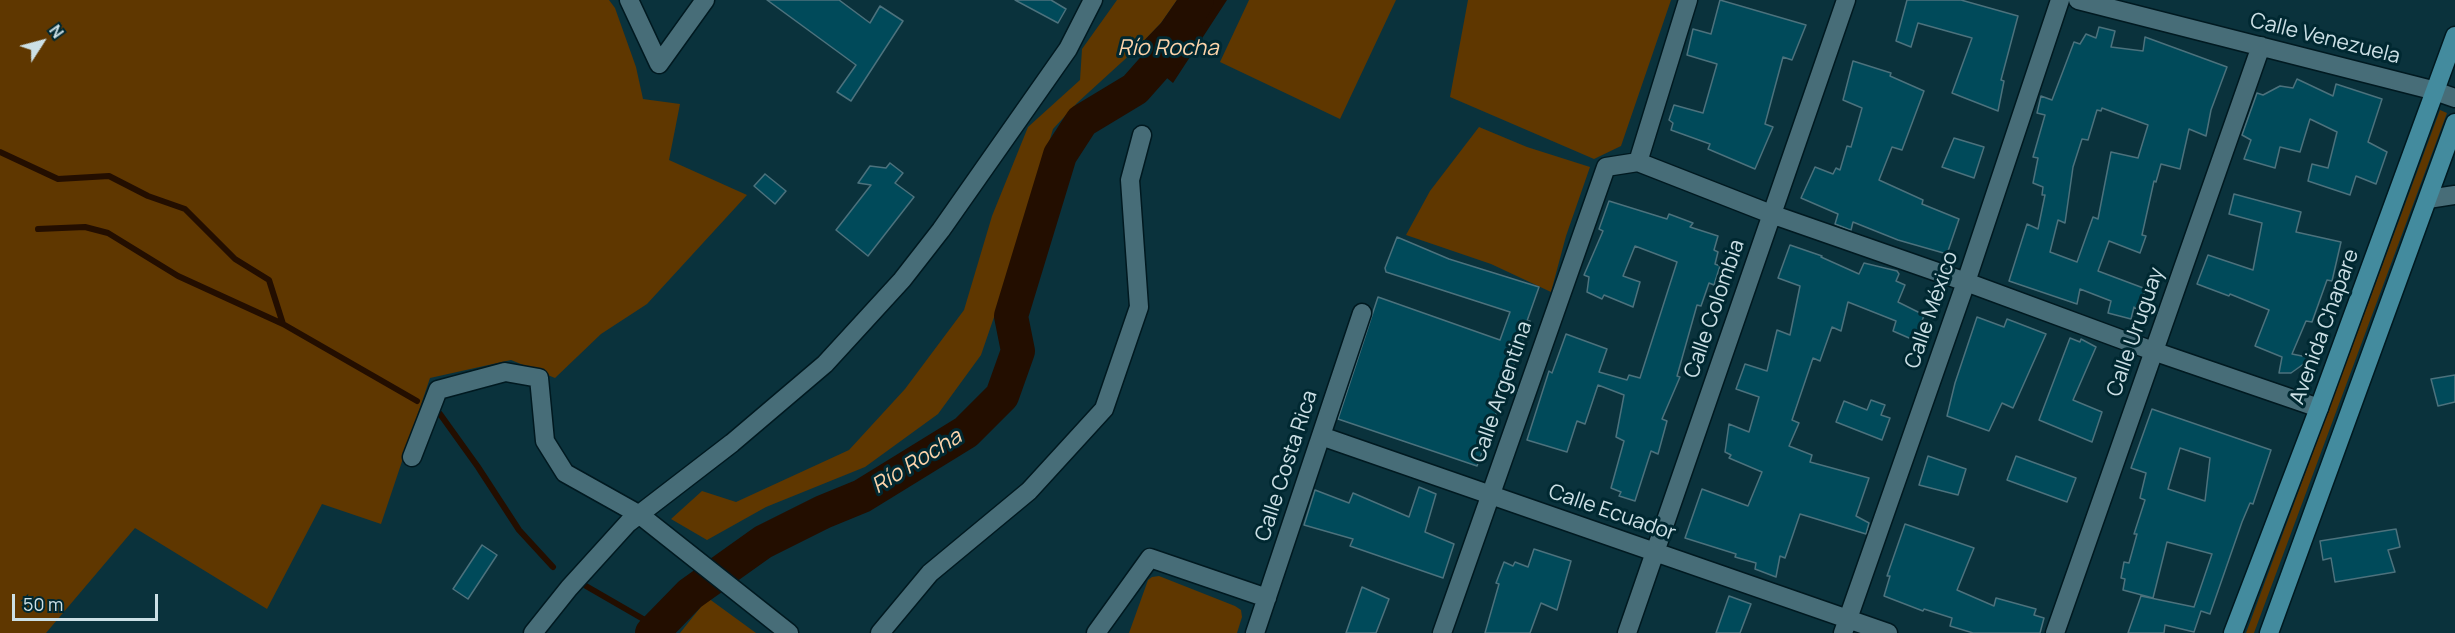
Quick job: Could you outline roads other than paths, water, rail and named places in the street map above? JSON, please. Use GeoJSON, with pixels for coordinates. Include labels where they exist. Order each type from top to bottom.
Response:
{"type":"FeatureCollection","features":[{"type":"Feature","properties":{"kind":"main road","name":"Avenida Chapare"},"geometry":{"type":"LineString","coordinates":[[2233,633],[2319,408],[2455,36]]}},
{"type":"Feature","properties":{"kind":"main road"},"geometry":{"type":"LineString","coordinates":[[2269,633],[2455,123]]}},
{"type":"Feature","properties":{"kind":"street"},"geometry":{"type":"LineString","coordinates":[[629,0],[659,64],[705,0]]}},
{"type":"Feature","properties":{"kind":"street"},"geometry":{"type":"LineString","coordinates":[[533,633],[569,588],[628,523],[701,464],[732,443],[825,364],[902,280],[941,230],[1068,49],[1093,0]]}},
{"type":"Feature","properties":{"kind":"street"},"geometry":{"type":"LineString","coordinates":[[1688,0],[1638,162],[1772,214],[2319,408]]}},
{"type":"Feature","properties":{"kind":"street","name":"Calle Colombia"},"geometry":{"type":"LineString","coordinates":[[1627,633],[1657,552],[1845,0]]}},
{"type":"Feature","properties":{"kind":"street","name":"Calle México"},"geometry":{"type":"LineString","coordinates":[[1845,626],[1966,282],[2060,0]]}},
{"type":"Feature","properties":{"kind":"street","name":"Calle Venezuela"},"geometry":{"type":"LineString","coordinates":[[2078,0],[2455,98]]}},
{"type":"Feature","properties":{"kind":"street","name":"Calle Uruguay"},"geometry":{"type":"LineString","coordinates":[[2055,633],[2261,46]]}},
{"type":"Feature","properties":{"kind":"street"},"geometry":{"type":"LineString","coordinates":[[880,633],[930,573],[1029,490],[1104,409],[1139,307],[1130,180],[1142,135]]}},
{"type":"Feature","properties":{"kind":"street","name":"Calle Argentina"},"geometry":{"type":"LineString","coordinates":[[1442,633],[1606,166],[1638,162]]}},
{"type":"Feature","properties":{"kind":"street"},"geometry":{"type":"LineString","coordinates":[[2428,199],[2455,195]]}},
{"type":"Feature","properties":{"kind":"street","name":"Calle Costa Rica"},"geometry":{"type":"LineString","coordinates":[[1255,633],[1362,313]]}},
{"type":"Feature","properties":{"kind":"street"},"geometry":{"type":"LineString","coordinates":[[412,458],[438,390],[505,372],[539,378],[545,441],[565,473],[640,515],[789,633]]}},
{"type":"Feature","properties":{"kind":"street","name":"Calle Ecuador"},"geometry":{"type":"LineString","coordinates":[[1321,435],[1657,552],[1845,626],[1888,633]]}},
{"type":"Feature","properties":{"kind":"street"},"geometry":{"type":"LineString","coordinates":[[1096,633],[1149,558],[1267,598]]}},
{"type":"Feature","properties":{"kind":"water","name":"Río Rocha"},"geometry":{"type":"Polygon","coordinates":[[[1177,0],[1227,0],[1173,83],[1134,51],[1161,23],[1177,0]]]}},
{"type":"Feature","properties":{"kind":"waterway","name":"Río Rocha"},"geometry":{"type":"LineString","coordinates":[[652,633],[690,594],[763,542],[823,512],[862,496],[966,432],[1002,396],[1018,351],[1011,316],[1060,155],[1082,121],[1135,89],[1166,54],[1197,0]]}},
{"type":"Feature","properties":{"kind":"waterway"},"geometry":{"type":"LineString","coordinates":[[0,152],[58,179],[109,176],[148,196],[185,209],[235,259],[269,280],[283,324],[417,401]]}},
{"type":"Feature","properties":{"kind":"waterway"},"geometry":{"type":"LineString","coordinates":[[38,229],[85,227],[108,233],[178,276],[283,324]]}},
{"type":"Feature","properties":{"kind":"waterway"},"geometry":{"type":"LineString","coordinates":[[440,414],[519,530],[553,567]]}},
{"type":"Feature","properties":{"kind":"waterway"},"geometry":{"type":"LineString","coordinates":[[586,586],[657,627]]}}]}
